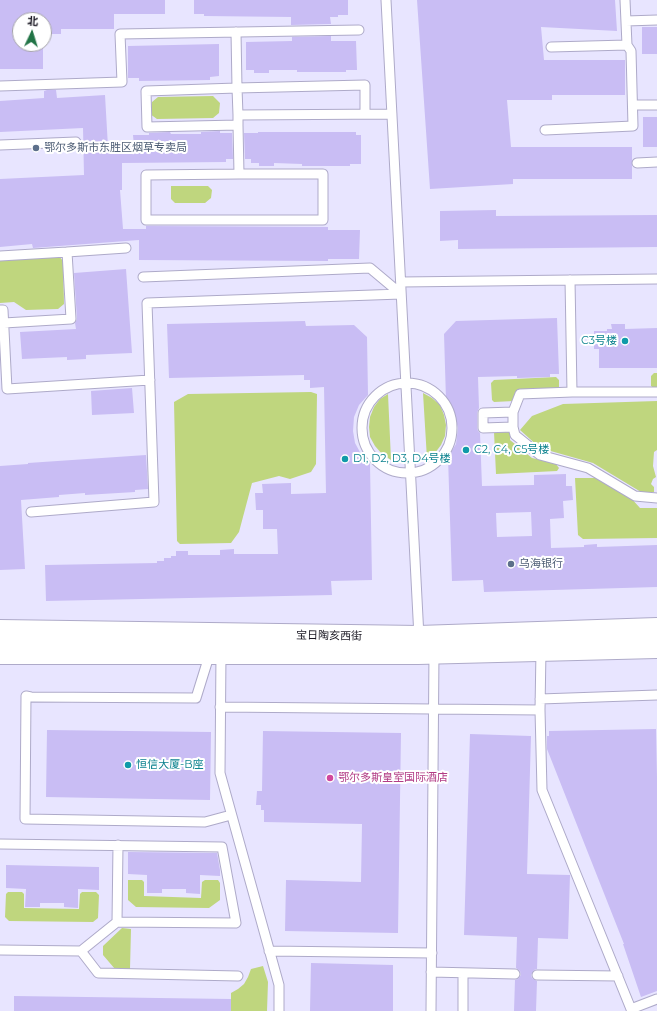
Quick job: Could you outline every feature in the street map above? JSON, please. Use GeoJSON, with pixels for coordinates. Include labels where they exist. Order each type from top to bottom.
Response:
{"type":"FeatureCollection","features":[{"type":"Feature","properties":{"kind":"street","name":"宝日陶亥西街"},"geometry":{"type":"LineString","coordinates":[[0,631],[419,637],[657,629]]}},
{"type":"Feature","properties":{"kind":"street","name":"宝日陶亥西街"},"geometry":{"type":"LineString","coordinates":[[0,653],[434,653],[657,647]]}},
{"type":"Feature","properties":{"kind":"lane"},"geometry":{"type":"LineString","coordinates":[[386,0],[419,637]]}},
{"type":"Feature","properties":{"kind":"lane"},"geometry":{"type":"LineString","coordinates":[[545,130],[633,126],[631,51],[627,44],[625,0]]}},
{"type":"Feature","properties":{"kind":"lane"},"geometry":{"type":"LineString","coordinates":[[626,20],[657,20]]}},
{"type":"Feature","properties":{"kind":"lane"},"geometry":{"type":"LineString","coordinates":[[0,86],[122,82],[120,34],[358,30]]}},
{"type":"Feature","properties":{"kind":"lane"},"geometry":{"type":"LineString","coordinates":[[236,32],[239,174]]}},
{"type":"Feature","properties":{"kind":"lane"},"geometry":{"type":"LineString","coordinates":[[551,47],[627,44]]}},
{"type":"Feature","properties":{"kind":"lane"},"geometry":{"type":"LineString","coordinates":[[365,114],[365,85],[146,90],[147,128],[238,120],[392,114]]}},
{"type":"Feature","properties":{"kind":"lane"},"geometry":{"type":"LineString","coordinates":[[633,105],[657,105]]}},
{"type":"Feature","properties":{"kind":"lane"},"geometry":{"type":"LineString","coordinates":[[0,145],[76,142]]}},
{"type":"Feature","properties":{"kind":"lane"},"geometry":{"type":"LineString","coordinates":[[637,163],[657,162]]}},
{"type":"Feature","properties":{"kind":"lane"},"geometry":{"type":"LineString","coordinates":[[146,174],[239,174],[323,174],[323,220],[146,220],[146,174]]}},
{"type":"Feature","properties":{"kind":"lane"},"geometry":{"type":"LineString","coordinates":[[0,256],[126,248]]}},
{"type":"Feature","properties":{"kind":"lane"},"geometry":{"type":"LineString","coordinates":[[4,323],[70,319],[67,252]]}},
{"type":"Feature","properties":{"kind":"lane"},"geometry":{"type":"LineString","coordinates":[[143,276],[370,268],[401,294]]}},
{"type":"Feature","properties":{"kind":"lane"},"geometry":{"type":"LineString","coordinates":[[401,282],[657,279]]}},
{"type":"Feature","properties":{"kind":"lane"},"geometry":{"type":"LineString","coordinates":[[570,280],[572,392]]}},
{"type":"Feature","properties":{"kind":"lane"},"geometry":{"type":"LineString","coordinates":[[31,512],[154,502],[147,303],[401,294]]}},
{"type":"Feature","properties":{"kind":"lane"},"geometry":{"type":"LineString","coordinates":[[0,310],[3,310],[7,389],[150,380]]}},
{"type":"Feature","properties":{"kind":"lane"},"geometry":{"type":"LineString","coordinates":[[405,383],[421,385],[435,392],[446,404],[452,418],[453,434],[448,449],[439,461],[426,470],[410,474],[396,472],[377,462],[372,457],[365,444],[362,430],[363,416],[369,403],[379,393],[391,386],[405,383]]}},
{"type":"Feature","properties":{"kind":"lane"},"geometry":{"type":"LineString","coordinates":[[657,392],[572,392],[520,394],[513,412],[513,427],[515,435],[540,455],[588,468],[635,496],[657,498]]}},
{"type":"Feature","properties":{"kind":"lane"},"geometry":{"type":"LineString","coordinates":[[513,412],[482,413],[483,428],[513,427]]}},
{"type":"Feature","properties":{"kind":"lane"},"geometry":{"type":"LineString","coordinates":[[541,650],[540,710],[542,790],[631,1009],[657,999]]}},
{"type":"Feature","properties":{"kind":"lane"},"geometry":{"type":"LineString","coordinates":[[215,653],[220,707],[220,773],[279,985],[279,1011]]}},
{"type":"Feature","properties":{"kind":"lane"},"geometry":{"type":"LineString","coordinates":[[215,653],[196,698],[26,696],[25,819],[205,822],[231,815]]}},
{"type":"Feature","properties":{"kind":"lane"},"geometry":{"type":"LineString","coordinates":[[431,1011],[434,653]]}},
{"type":"Feature","properties":{"kind":"lane"},"geometry":{"type":"LineString","coordinates":[[540,699],[657,695]]}},
{"type":"Feature","properties":{"kind":"lane"},"geometry":{"type":"LineString","coordinates":[[220,707],[540,710]]}},
{"type":"Feature","properties":{"kind":"lane"},"geometry":{"type":"LineString","coordinates":[[0,844],[222,847],[236,923],[117,922],[81,951],[0,950]]}},
{"type":"Feature","properties":{"kind":"lane"},"geometry":{"type":"LineString","coordinates":[[117,922],[118,845]]}},
{"type":"Feature","properties":{"kind":"lane"},"geometry":{"type":"LineString","coordinates":[[81,951],[98,973],[238,976]]}},
{"type":"Feature","properties":{"kind":"lane"},"geometry":{"type":"LineString","coordinates":[[269,951],[432,953]]}},
{"type":"Feature","properties":{"kind":"lane"},"geometry":{"type":"LineString","coordinates":[[431,972],[515,974]]}},
{"type":"Feature","properties":{"kind":"lane"},"geometry":{"type":"LineString","coordinates":[[463,973],[463,1011]]}},
{"type":"Feature","properties":{"kind":"lane"},"geometry":{"type":"LineString","coordinates":[[537,975],[618,976]]}},
{"type":"Feature","properties":{"kind":"green space"},"geometry":{"type":"Polygon","coordinates":[[[213,96],[220,103],[219,113],[213,118],[157,119],[150,114],[152,102],[158,97],[213,96]]]}},
{"type":"Feature","properties":{"kind":"green space"},"geometry":{"type":"Polygon","coordinates":[[[171,186],[208,186],[212,190],[211,198],[205,203],[175,203],[171,199],[171,186]]]}},
{"type":"Feature","properties":{"kind":"green space"},"geometry":{"type":"Polygon","coordinates":[[[59,256],[63,261],[64,304],[58,309],[26,310],[14,302],[0,303],[0,258],[59,256]]]}},
{"type":"Feature","properties":{"kind":"green space"},"geometry":{"type":"Polygon","coordinates":[[[654,373],[657,373],[657,389],[651,386],[651,376],[654,373]]]}},
{"type":"Feature","properties":{"kind":"green space"},"geometry":{"type":"Polygon","coordinates":[[[556,377],[559,380],[559,390],[518,391],[514,401],[494,402],[492,400],[491,383],[494,380],[556,377]]]}},
{"type":"Feature","properties":{"kind":"green space"},"geometry":{"type":"Polygon","coordinates":[[[311,392],[317,394],[316,464],[311,472],[290,479],[279,476],[252,483],[239,532],[231,543],[180,544],[177,541],[174,402],[188,394],[311,392]]]}},
{"type":"Feature","properties":{"kind":"green space"},"geometry":{"type":"Polygon","coordinates":[[[423,393],[440,405],[446,425],[445,436],[441,445],[435,453],[427,459],[423,393]]]}},
{"type":"Feature","properties":{"kind":"green space"},"geometry":{"type":"Polygon","coordinates":[[[388,394],[391,460],[382,454],[375,446],[370,437],[369,427],[370,417],[374,407],[380,399],[388,394]]]}},
{"type":"Feature","properties":{"kind":"green space"},"geometry":{"type":"Polygon","coordinates":[[[657,401],[657,450],[654,452],[653,466],[656,477],[653,479],[651,484],[654,487],[654,492],[641,492],[593,463],[540,448],[520,430],[532,416],[563,404],[657,401]]]}},
{"type":"Feature","properties":{"kind":"green space"},"geometry":{"type":"Polygon","coordinates":[[[510,431],[510,440],[532,458],[555,463],[559,468],[557,471],[496,474],[494,432],[510,431]]]}},
{"type":"Feature","properties":{"kind":"green space"},"geometry":{"type":"Polygon","coordinates":[[[575,478],[596,478],[631,498],[640,508],[657,508],[657,538],[583,539],[578,535],[575,478]]]}},
{"type":"Feature","properties":{"kind":"green space"},"geometry":{"type":"Polygon","coordinates":[[[128,880],[142,880],[144,882],[144,896],[201,898],[202,882],[205,880],[218,880],[220,883],[220,900],[209,908],[136,907],[128,900],[128,880]]]}},
{"type":"Feature","properties":{"kind":"green space"},"geometry":{"type":"Polygon","coordinates":[[[8,892],[22,892],[24,894],[24,908],[79,909],[80,894],[82,892],[96,892],[99,895],[98,918],[93,922],[9,921],[5,917],[6,894],[8,892]]]}},
{"type":"Feature","properties":{"kind":"green space"},"geometry":{"type":"Polygon","coordinates":[[[122,928],[131,929],[130,969],[115,969],[103,955],[103,946],[122,928]]]}},
{"type":"Feature","properties":{"kind":"green space"},"geometry":{"type":"Polygon","coordinates":[[[263,966],[268,982],[267,1011],[231,1011],[231,993],[244,984],[251,969],[263,966]]]}},
{"type":"Feature","properties":{"kind":"building"},"geometry":{"type":"Polygon","coordinates":[[[0,0],[165,0],[165,14],[114,14],[114,29],[61,29],[61,34],[52,34],[52,12],[12,12],[12,52],[43,52],[43,69],[0,69],[0,0]]]}},
{"type":"Feature","properties":{"kind":"building"},"geometry":{"type":"Polygon","coordinates":[[[194,0],[348,0],[348,15],[330,17],[331,24],[291,25],[291,17],[204,16],[204,14],[194,14],[194,0]]]}},
{"type":"Feature","properties":{"kind":"building"},"geometry":{"type":"Polygon","coordinates":[[[417,0],[615,0],[617,31],[541,27],[544,60],[625,60],[625,95],[552,95],[552,100],[507,100],[511,147],[632,147],[632,179],[513,179],[513,184],[430,189],[417,0]]]}},
{"type":"Feature","properties":{"kind":"building"},"geometry":{"type":"Polygon","coordinates":[[[642,27],[657,27],[657,54],[642,54],[642,27]]]}},
{"type":"Feature","properties":{"kind":"building"},"geometry":{"type":"Polygon","coordinates":[[[331,36],[331,41],[356,41],[357,70],[346,70],[346,72],[297,72],[297,70],[269,70],[269,73],[254,73],[254,70],[246,70],[246,42],[292,41],[292,37],[331,36]]]}},
{"type":"Feature","properties":{"kind":"building"},"geometry":{"type":"Polygon","coordinates":[[[219,44],[219,76],[210,77],[210,80],[139,81],[139,78],[128,78],[128,46],[219,44]]]}},
{"type":"Feature","properties":{"kind":"building"},"geometry":{"type":"Polygon","coordinates":[[[56,90],[57,98],[105,95],[108,147],[134,146],[133,135],[149,135],[149,133],[170,132],[171,134],[201,134],[201,132],[220,131],[220,133],[232,133],[233,159],[226,159],[226,162],[122,163],[122,190],[120,190],[123,229],[146,229],[146,226],[328,227],[328,230],[360,230],[359,259],[328,259],[328,261],[139,260],[139,240],[33,248],[32,244],[0,247],[0,179],[84,175],[83,128],[0,132],[0,101],[44,98],[44,91],[56,90]]]}},
{"type":"Feature","properties":{"kind":"building"},"geometry":{"type":"Polygon","coordinates":[[[643,117],[657,117],[657,147],[643,147],[643,117]]]}},
{"type":"Feature","properties":{"kind":"building"},"geometry":{"type":"Polygon","coordinates":[[[356,132],[356,135],[361,135],[361,164],[350,164],[350,166],[302,166],[302,164],[274,163],[274,166],[259,166],[259,163],[251,163],[251,159],[245,159],[244,133],[356,132]]]}},
{"type":"Feature","properties":{"kind":"building"},"geometry":{"type":"Polygon","coordinates":[[[496,210],[496,216],[657,215],[657,247],[458,249],[458,240],[440,241],[440,211],[496,210]]]}},
{"type":"Feature","properties":{"kind":"building"},"geometry":{"type":"Polygon","coordinates":[[[126,269],[132,353],[86,355],[86,359],[67,360],[67,357],[22,359],[20,332],[76,329],[75,323],[77,319],[74,273],[126,269]]]}},
{"type":"Feature","properties":{"kind":"building","name":"C2, C4, C5号楼"},"geometry":{"type":"Polygon","coordinates":[[[557,318],[559,374],[550,374],[550,377],[478,377],[479,408],[477,413],[477,428],[480,433],[482,486],[534,485],[534,475],[566,474],[566,486],[572,486],[573,500],[563,501],[564,518],[550,519],[551,548],[584,547],[584,545],[597,544],[597,547],[657,545],[657,587],[484,592],[483,580],[452,581],[448,457],[456,444],[458,428],[454,413],[446,400],[444,334],[456,321],[557,318]],[[531,512],[496,513],[497,537],[532,536],[531,512]]]}},
{"type":"Feature","properties":{"kind":"building","name":"D1, D2, D3, D4号楼"},"geometry":{"type":"Polygon","coordinates":[[[305,321],[306,326],[354,325],[367,337],[368,395],[359,405],[354,417],[353,431],[355,443],[361,454],[370,464],[372,580],[331,581],[332,595],[46,601],[45,565],[157,563],[157,561],[164,561],[164,558],[176,556],[176,551],[188,551],[188,555],[220,555],[220,550],[234,549],[234,554],[278,554],[277,529],[263,529],[263,510],[256,510],[255,493],[263,493],[262,484],[291,483],[291,494],[326,493],[324,387],[310,388],[310,380],[304,380],[304,375],[169,378],[167,324],[305,321]]]}},
{"type":"Feature","properties":{"kind":"building","name":"C3号楼"},"geometry":{"type":"Polygon","coordinates":[[[611,324],[625,324],[625,329],[657,328],[657,368],[599,368],[599,349],[594,349],[594,331],[607,331],[607,329],[612,329],[611,324]]]}},
{"type":"Feature","properties":{"kind":"building"},"geometry":{"type":"Polygon","coordinates":[[[132,388],[134,413],[92,415],[91,391],[132,388]]]}},
{"type":"Feature","properties":{"kind":"building"},"geometry":{"type":"Polygon","coordinates":[[[146,455],[148,489],[135,490],[135,492],[85,495],[85,493],[21,500],[25,569],[0,570],[0,466],[146,455]]]}},
{"type":"Feature","properties":{"kind":"building"},"geometry":{"type":"Polygon","coordinates":[[[656,729],[657,991],[641,997],[624,944],[547,749],[547,736],[549,736],[549,731],[656,729]]]}},
{"type":"Feature","properties":{"kind":"building","name":"恒信大厦-B座"},"geometry":{"type":"Polygon","coordinates":[[[47,730],[211,732],[210,800],[46,797],[47,730]]]}},
{"type":"Feature","properties":{"kind":"building"},"geometry":{"type":"Polygon","coordinates":[[[263,731],[401,733],[398,933],[285,931],[286,880],[361,882],[362,824],[264,822],[264,810],[261,810],[261,805],[256,805],[257,791],[262,791],[263,731]]]}},
{"type":"Feature","properties":{"kind":"building"},"geometry":{"type":"Polygon","coordinates":[[[470,734],[531,736],[527,874],[570,875],[568,939],[538,938],[537,969],[534,970],[531,975],[532,978],[537,981],[536,1011],[514,1011],[515,980],[521,975],[520,971],[516,968],[517,937],[464,935],[470,734]]]}},
{"type":"Feature","properties":{"kind":"building"},"geometry":{"type":"Polygon","coordinates":[[[128,852],[217,853],[220,876],[200,875],[200,894],[186,893],[186,889],[162,889],[162,893],[147,893],[147,875],[128,874],[128,852]]]}},
{"type":"Feature","properties":{"kind":"building"},"geometry":{"type":"Polygon","coordinates":[[[6,865],[99,867],[99,890],[78,889],[78,908],[64,907],[64,903],[40,903],[40,907],[25,907],[26,889],[6,888],[6,865]]]}},
{"type":"Feature","properties":{"kind":"building"},"geometry":{"type":"Polygon","coordinates":[[[311,963],[393,965],[393,1011],[310,1011],[311,963]]]}},
{"type":"Feature","properties":{"kind":"building"},"geometry":{"type":"Polygon","coordinates":[[[14,996],[231,999],[231,1011],[14,1011],[14,996]]]}},
{"type":"Feature","properties":{"kind":"place","name":"鄂尔多斯市东胜区烟草专卖局"},"geometry":{"type":"Point","coordinates":[36,148]}},
{"type":"Feature","properties":{"kind":"place","name":"C3号楼"},"geometry":{"type":"Point","coordinates":[625,341]}},
{"type":"Feature","properties":{"kind":"place","name":"C2, C4, C5号楼"},"geometry":{"type":"Point","coordinates":[466,450]}},
{"type":"Feature","properties":{"kind":"place","name":"D1, D2, D3, D4号楼"},"geometry":{"type":"Point","coordinates":[345,459]}},
{"type":"Feature","properties":{"kind":"place","name":"乌海银行"},"geometry":{"type":"Point","coordinates":[511,564]}},
{"type":"Feature","properties":{"kind":"place","name":"恒信大厦-B座"},"geometry":{"type":"Point","coordinates":[128,765]}},
{"type":"Feature","properties":{"kind":"place","name":"鄂尔多斯皇室国际酒店"},"geometry":{"type":"Point","coordinates":[330,778]}}]}
